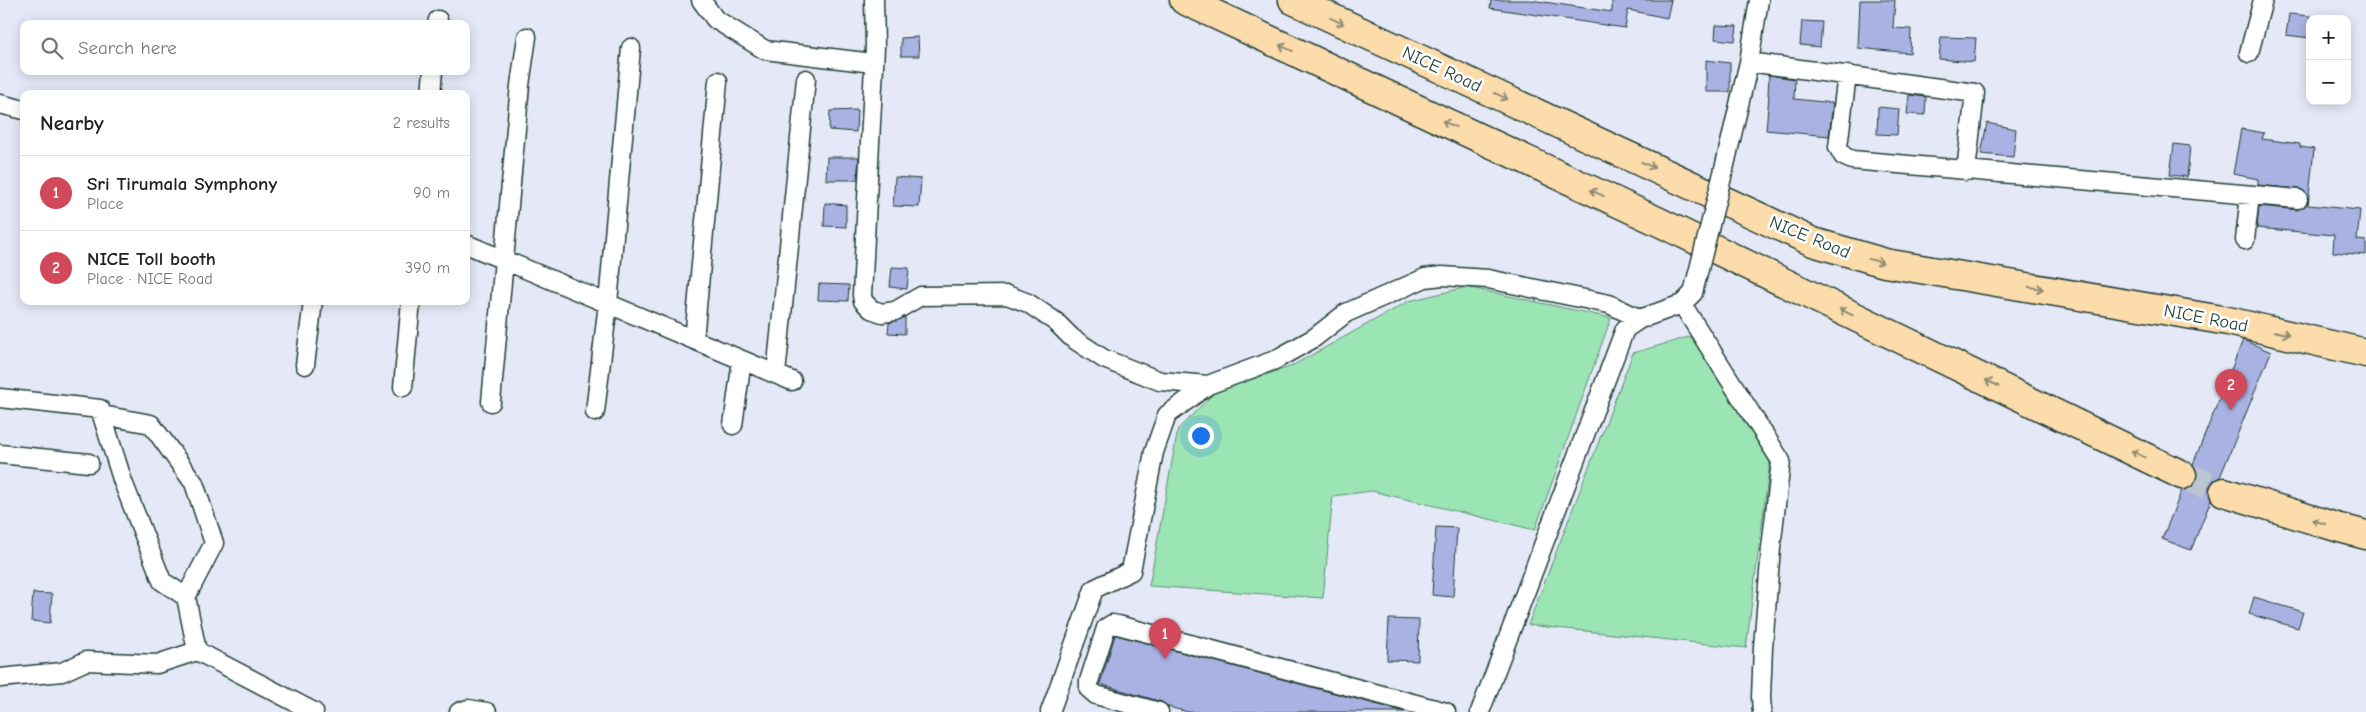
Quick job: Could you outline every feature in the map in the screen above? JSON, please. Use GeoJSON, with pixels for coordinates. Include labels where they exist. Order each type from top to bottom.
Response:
{"type":"FeatureCollection","features":[{"type":"Feature","properties":{"kind":"highway"},"geometry":{"type":"LineString","coordinates":[[1184,0],[1657,221],[2182,475]]}},
{"type":"Feature","properties":{"kind":"highway","name":"NICE Road"},"geometry":{"type":"LineString","coordinates":[[1293,0],[1813,242],[1852,255],[1885,264],[2228,321],[2366,353]]}},
{"type":"Feature","properties":{"kind":"highway"},"geometry":{"type":"LineString","coordinates":[[2224,492],[2336,527],[2366,534]]}},
{"type":"Feature","properties":{"kind":"street"},"geometry":{"type":"LineString","coordinates":[[701,0],[715,19],[765,50],[872,63]]}},
{"type":"Feature","properties":{"kind":"street"},"geometry":{"type":"LineString","coordinates":[[874,0],[863,301],[871,309],[882,313],[895,311],[921,296],[938,294],[1007,295],[1035,308],[1056,322],[1072,338],[1104,359],[1160,381],[1208,385]]}},
{"type":"Feature","properties":{"kind":"street"},"geometry":{"type":"LineString","coordinates":[[1480,712],[1625,329],[1640,319],[1682,304],[1693,293],[1724,169],[1748,62],[1759,0]]}},
{"type":"Feature","properties":{"kind":"street"},"geometry":{"type":"LineString","coordinates":[[2249,53],[2264,0]]}},
{"type":"Feature","properties":{"kind":"street"},"geometry":{"type":"LineString","coordinates":[[491,402],[520,85],[527,37]]}},
{"type":"Feature","properties":{"kind":"street"},"geometry":{"type":"LineString","coordinates":[[594,412],[608,303],[632,48]]}},
{"type":"Feature","properties":{"kind":"street"},"geometry":{"type":"LineString","coordinates":[[1748,62],[1975,93],[1966,171]]}},
{"type":"Feature","properties":{"kind":"street"},"geometry":{"type":"LineString","coordinates":[[431,90],[433,75]]}},
{"type":"Feature","properties":{"kind":"street"},"geometry":{"type":"LineString","coordinates":[[1847,75],[1838,147],[1843,156],[1852,160],[2298,199]]}},
{"type":"Feature","properties":{"kind":"street"},"geometry":{"type":"LineString","coordinates":[[470,246],[784,378],[806,79]]}},
{"type":"Feature","properties":{"kind":"street"},"geometry":{"type":"LineString","coordinates":[[694,340],[718,81]]}},
{"type":"Feature","properties":{"kind":"street"},"geometry":{"type":"LineString","coordinates":[[0,104],[20,109]]}},
{"type":"Feature","properties":{"kind":"street"},"geometry":{"type":"LineString","coordinates":[[2245,240],[2250,195]]}},
{"type":"Feature","properties":{"kind":"street"},"geometry":{"type":"LineString","coordinates":[[1050,712],[1094,589],[1131,571],[1154,452],[1167,415],[1208,385],[1275,360],[1314,338],[1346,313],[1425,278],[1442,276],[1488,279],[1609,304],[1640,319]]}},
{"type":"Feature","properties":{"kind":"street"},"geometry":{"type":"LineString","coordinates":[[1682,304],[1781,461],[1771,548],[1763,647],[1762,712]]}},
{"type":"Feature","properties":{"kind":"street"},"geometry":{"type":"LineString","coordinates":[[305,365],[312,305]]}},
{"type":"Feature","properties":{"kind":"street"},"geometry":{"type":"LineString","coordinates":[[403,387],[411,305]]}},
{"type":"Feature","properties":{"kind":"street"},"geometry":{"type":"LineString","coordinates":[[732,425],[742,360]]}},
{"type":"Feature","properties":{"kind":"street"},"geometry":{"type":"LineString","coordinates":[[0,398],[100,409],[123,482],[162,581],[186,598]]}},
{"type":"Feature","properties":{"kind":"street"},"geometry":{"type":"LineString","coordinates":[[102,415],[151,424],[194,483],[214,543],[186,598],[197,651]]}},
{"type":"Feature","properties":{"kind":"street"},"geometry":{"type":"LineString","coordinates":[[0,454],[89,463]]}},
{"type":"Feature","properties":{"kind":"street"},"geometry":{"type":"LineString","coordinates":[[1159,712],[1096,695],[1090,690],[1090,681],[1106,628],[1112,624],[1439,711]]}},
{"type":"Feature","properties":{"kind":"street"},"geometry":{"type":"LineString","coordinates":[[0,678],[62,672],[86,661],[157,664],[197,651],[314,712]]}},
{"type":"Feature","properties":{"kind":"street"},"geometry":{"type":"LineString","coordinates":[[460,712],[468,709],[487,712]]}},
{"type":"Feature","properties":{"kind":"green space"},"geometry":{"type":"Polygon","coordinates":[[[1467,287],[1611,318],[1535,530],[1372,491],[1333,496],[1323,598],[1149,586],[1178,429],[1217,390],[1290,367],[1409,301],[1467,287]]]}},
{"type":"Feature","properties":{"kind":"green space"},"geometry":{"type":"Polygon","coordinates":[[[1692,336],[1770,462],[1746,648],[1528,625],[1633,353],[1692,336]]]}},
{"type":"Feature","properties":{"kind":"building"},"geometry":{"type":"Polygon","coordinates":[[[1491,0],[1530,0],[1612,12],[1612,0],[1671,0],[1667,18],[1628,10],[1625,28],[1490,8],[1491,0]]]}},
{"type":"Feature","properties":{"kind":"building"},"geometry":{"type":"Polygon","coordinates":[[[1860,0],[1895,0],[1893,28],[1911,29],[1910,53],[1858,48],[1860,0]]]}},
{"type":"Feature","properties":{"kind":"building"},"geometry":{"type":"Polygon","coordinates":[[[2289,14],[2306,16],[2306,38],[2286,35],[2289,14]]]}},
{"type":"Feature","properties":{"kind":"building"},"geometry":{"type":"Polygon","coordinates":[[[1802,21],[1822,22],[1820,47],[1800,45],[1802,21]]]}},
{"type":"Feature","properties":{"kind":"building"},"geometry":{"type":"Polygon","coordinates":[[[1716,25],[1737,26],[1735,41],[1715,39],[1716,25]]]}},
{"type":"Feature","properties":{"kind":"building"},"geometry":{"type":"Polygon","coordinates":[[[918,37],[919,56],[901,56],[901,38],[918,37]]]}},
{"type":"Feature","properties":{"kind":"building"},"geometry":{"type":"Polygon","coordinates":[[[1941,37],[1976,38],[1974,62],[1939,59],[1941,37]]]}},
{"type":"Feature","properties":{"kind":"building"},"geometry":{"type":"Polygon","coordinates":[[[1706,60],[1730,63],[1730,92],[1706,92],[1706,60]]]}},
{"type":"Feature","properties":{"kind":"building"},"geometry":{"type":"Polygon","coordinates":[[[1769,75],[1795,79],[1794,99],[1833,103],[1829,136],[1766,130],[1769,75]]]}},
{"type":"Feature","properties":{"kind":"building"},"geometry":{"type":"Polygon","coordinates":[[[1909,95],[1926,97],[1925,115],[1907,114],[1909,95]]]}},
{"type":"Feature","properties":{"kind":"building"},"geometry":{"type":"Polygon","coordinates":[[[1878,107],[1899,109],[1897,135],[1877,134],[1878,107]]]}},
{"type":"Feature","properties":{"kind":"building"},"geometry":{"type":"Polygon","coordinates":[[[857,110],[856,132],[829,130],[830,111],[857,110]]]}},
{"type":"Feature","properties":{"kind":"building"},"geometry":{"type":"Polygon","coordinates":[[[1987,123],[2016,129],[2013,157],[1981,154],[1987,123]]]}},
{"type":"Feature","properties":{"kind":"building"},"geometry":{"type":"Polygon","coordinates":[[[2241,129],[2264,133],[2262,139],[2300,144],[2300,147],[2314,149],[2309,199],[2304,191],[2299,189],[2258,185],[2258,179],[2233,174],[2241,129]]]}},
{"type":"Feature","properties":{"kind":"building"},"geometry":{"type":"Polygon","coordinates":[[[2174,144],[2190,146],[2187,177],[2170,175],[2174,144]]]}},
{"type":"Feature","properties":{"kind":"building"},"geometry":{"type":"Polygon","coordinates":[[[827,157],[859,157],[857,180],[826,180],[827,157]]]}},
{"type":"Feature","properties":{"kind":"building"},"geometry":{"type":"Polygon","coordinates":[[[895,177],[921,179],[919,207],[893,206],[895,177]]]}},
{"type":"Feature","properties":{"kind":"building"},"geometry":{"type":"Polygon","coordinates":[[[2309,200],[2308,205],[2360,210],[2357,240],[2366,241],[2366,255],[2333,252],[2334,235],[2257,228],[2259,206],[2298,210],[2306,205],[2309,200]]]}},
{"type":"Feature","properties":{"kind":"building"},"geometry":{"type":"Polygon","coordinates":[[[825,203],[846,205],[846,227],[824,226],[825,203]]]}},
{"type":"Feature","properties":{"kind":"building"},"geometry":{"type":"Polygon","coordinates":[[[892,267],[909,268],[907,289],[890,287],[892,267]]]}},
{"type":"Feature","properties":{"kind":"building"},"geometry":{"type":"Polygon","coordinates":[[[819,284],[849,285],[848,301],[818,300],[819,284]]]}},
{"type":"Feature","properties":{"kind":"building"},"geometry":{"type":"Polygon","coordinates":[[[905,317],[905,334],[888,333],[889,323],[905,317]]]}},
{"type":"Feature","properties":{"kind":"building"},"geometry":{"type":"Polygon","coordinates":[[[2243,340],[2271,352],[2220,477],[2214,480],[2209,487],[2211,500],[2191,550],[2162,539],[2182,490],[2190,488],[2196,481],[2197,473],[2193,464],[2243,340]]]}},
{"type":"Feature","properties":{"kind":"building"},"geometry":{"type":"Polygon","coordinates":[[[1436,527],[1457,528],[1453,597],[1432,595],[1436,527]]]}},
{"type":"Feature","properties":{"kind":"building"},"geometry":{"type":"Polygon","coordinates":[[[33,593],[52,594],[50,623],[31,621],[33,593]]]}},
{"type":"Feature","properties":{"kind":"building"},"geometry":{"type":"Polygon","coordinates":[[[2254,597],[2303,612],[2298,628],[2249,614],[2254,597]]]}},
{"type":"Feature","properties":{"kind":"building"},"geometry":{"type":"Polygon","coordinates":[[[1389,619],[1419,620],[1418,661],[1387,660],[1389,619]]]}},
{"type":"Feature","properties":{"kind":"building"},"geometry":{"type":"Polygon","coordinates":[[[1115,635],[1405,712],[1188,712],[1168,707],[1162,702],[1100,684],[1115,635]]]}},
{"type":"Feature","properties":{"kind":"tunnel"},"geometry":{"type":"LineString","coordinates":[[2182,475],[2224,492]]}},
{"type":"Feature","properties":{"kind":"place","name":"NICE Toll booth"},"geometry":{"type":"Point","coordinates":[2231,410]}},
{"type":"Feature","properties":{"kind":"place","name":"Sri Tirumala Symphony"},"geometry":{"type":"Point","coordinates":[1165,659]}}]}
